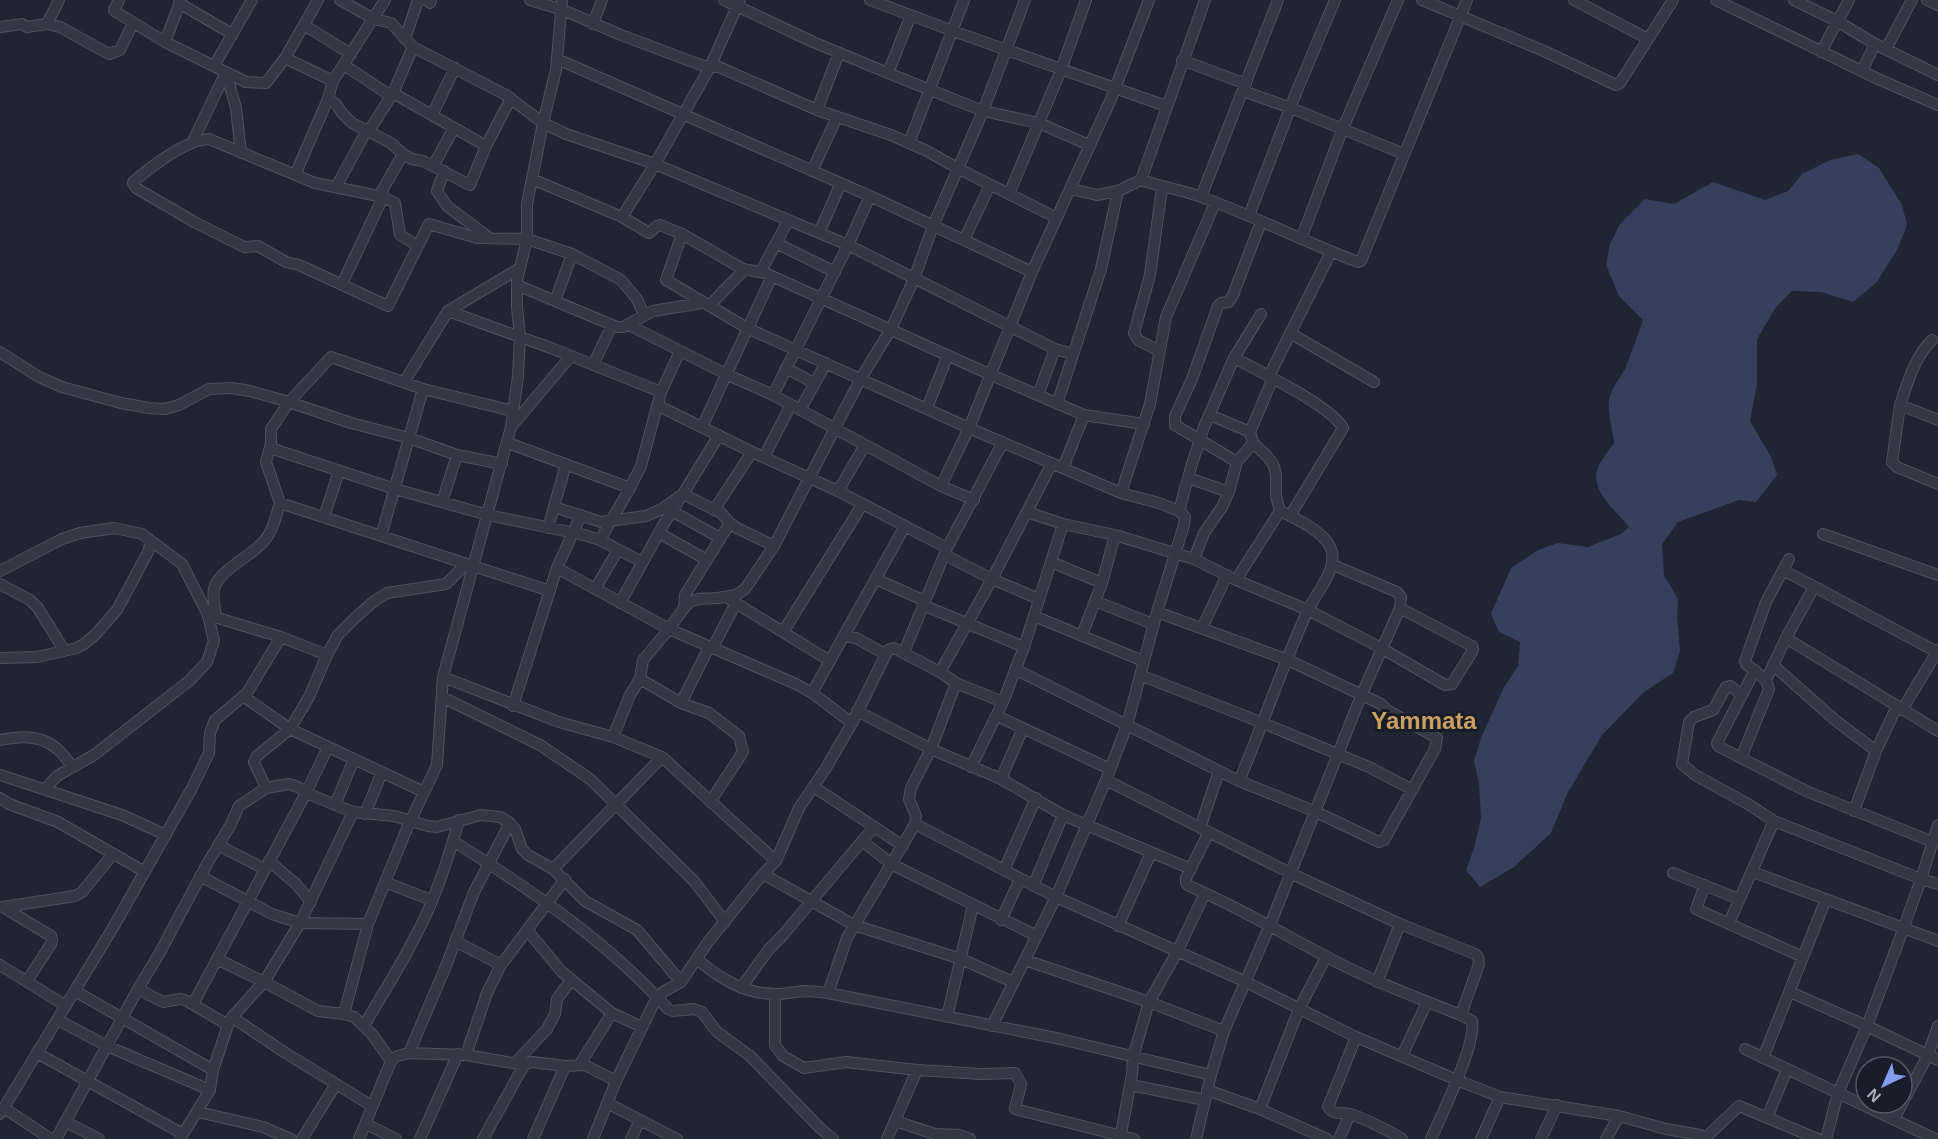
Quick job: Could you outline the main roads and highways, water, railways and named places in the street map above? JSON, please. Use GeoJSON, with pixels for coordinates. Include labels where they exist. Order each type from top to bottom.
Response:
{"type":"FeatureCollection","features":[{"type":"Feature","properties":{"kind":"water"},"geometry":{"type":"Polygon","coordinates":[[[1858,154],[1879,168],[1902,205],[1907,225],[1897,250],[1876,283],[1853,302],[1821,292],[1792,291],[1776,307],[1757,339],[1757,384],[1750,421],[1771,457],[1777,475],[1756,502],[1739,500],[1678,522],[1662,544],[1664,575],[1678,599],[1680,651],[1673,673],[1644,692],[1602,735],[1567,794],[1551,833],[1514,867],[1480,887],[1466,870],[1481,818],[1479,783],[1474,761],[1481,738],[1504,687],[1518,666],[1520,642],[1499,632],[1491,614],[1511,568],[1538,550],[1558,543],[1588,547],[1621,534],[1629,527],[1608,504],[1597,483],[1596,476],[1600,463],[1614,443],[1609,400],[1613,388],[1625,369],[1643,320],[1619,296],[1606,265],[1610,244],[1620,224],[1645,199],[1674,204],[1713,182],[1765,200],[1788,191],[1802,174],[1830,160],[1858,154]]]}},
{"type":"Feature","properties":{"kind":"district","name":"Yammata"},"geometry":{"type":"Point","coordinates":[1424,720]}}]}
